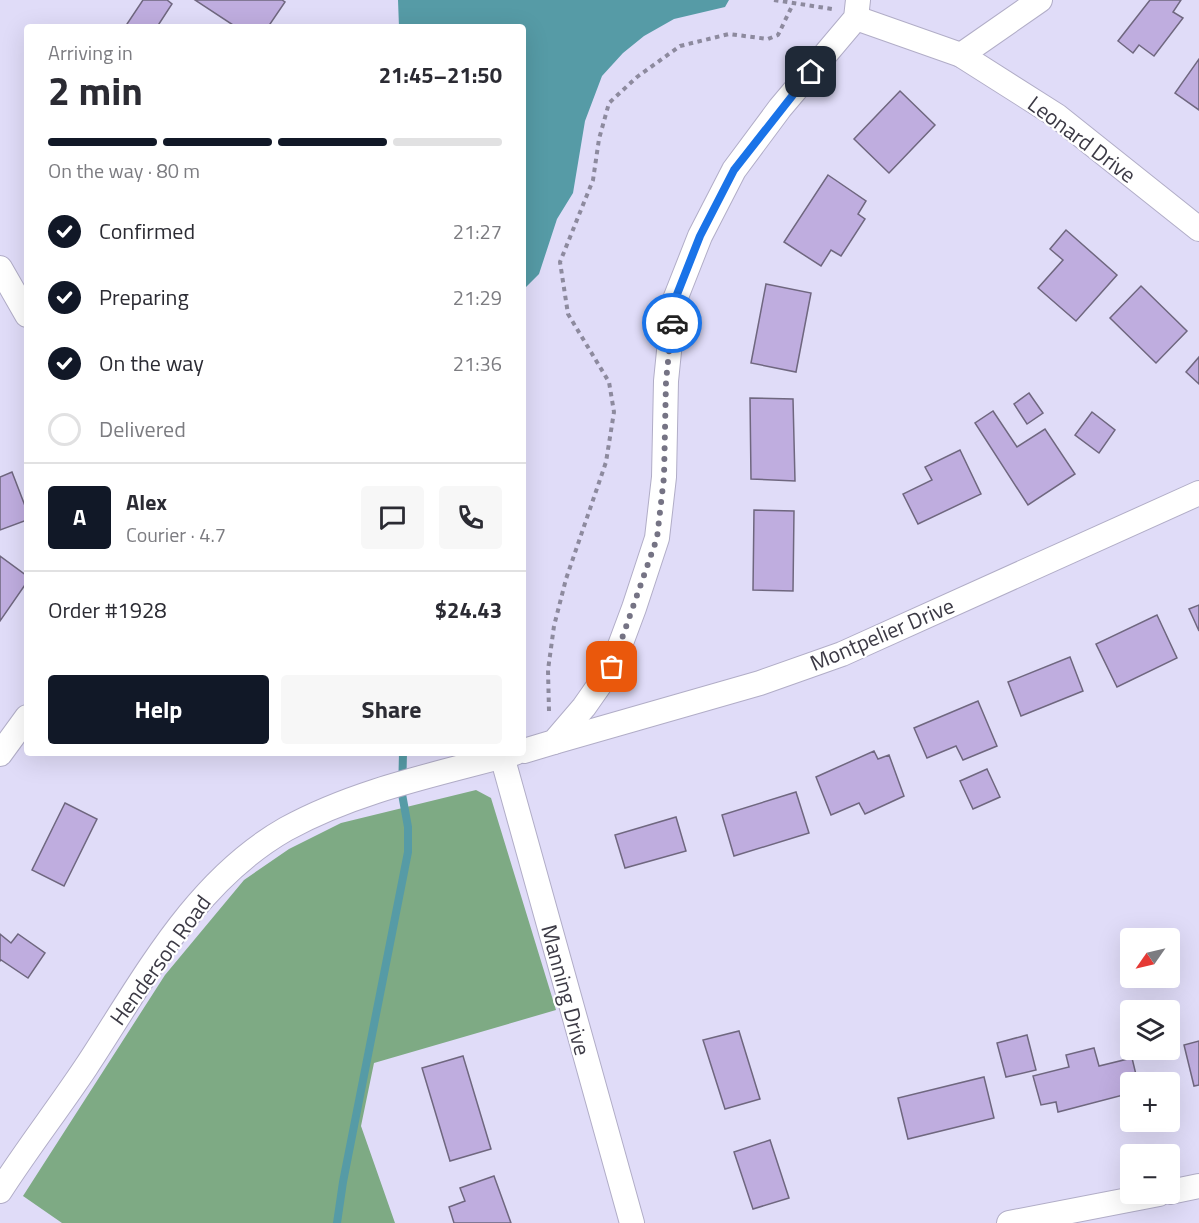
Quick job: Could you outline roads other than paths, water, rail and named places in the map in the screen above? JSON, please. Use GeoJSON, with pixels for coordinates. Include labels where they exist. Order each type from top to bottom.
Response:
{"type":"FeatureCollection","features":[{"type":"Feature","properties":{"kind":"street"},"geometry":{"type":"LineString","coordinates":[[961,56],[1040,0]]}},
{"type":"Feature","properties":{"kind":"street"},"geometry":{"type":"LineString","coordinates":[[554,742],[584,707],[612,667],[657,538],[664,477],[666,381],[674,302],[700,236],[734,170],[857,9]]}},
{"type":"Feature","properties":{"kind":"street","name":"Leonard Drive"},"geometry":{"type":"LineString","coordinates":[[857,9],[961,56],[1057,116],[1199,229]]}},
{"type":"Feature","properties":{"kind":"street"},"geometry":{"type":"LineString","coordinates":[[0,268],[24,310]]}},
{"type":"Feature","properties":{"kind":"street","name":"Montpelier Drive"},"geometry":{"type":"LineString","coordinates":[[554,742],[760,683],[842,654],[1199,493]]}},
{"type":"Feature","properties":{"kind":"street"},"geometry":{"type":"LineString","coordinates":[[0,754],[24,721]]}},
{"type":"Feature","properties":{"kind":"street","name":"Henderson Road"},"geometry":{"type":"LineString","coordinates":[[526,750],[554,742]]}},
{"type":"Feature","properties":{"kind":"street","name":"Henderson Road"},"geometry":{"type":"LineString","coordinates":[[0,1191],[7,1162],[85,1067],[159,954],[207,893],[240,861],[285,830],[331,808],[384,789],[503,756]]}},
{"type":"Feature","properties":{"kind":"street","name":"Manning Drive"},"geometry":{"type":"LineString","coordinates":[[515,756],[632,1223]]}},
{"type":"Feature","properties":{"kind":"street"},"geometry":{"type":"LineString","coordinates":[[1180,1190],[1199,1185]]}},
{"type":"Feature","properties":{"kind":"street"},"geometry":{"type":"LineString","coordinates":[[1009,1223],[1080,1217],[1125,1204]]}},
{"type":"Feature","properties":{"kind":"waterway"},"geometry":{"type":"LineString","coordinates":[[337,1223],[343,1182],[408,852],[408,827],[402,794],[403,756]]}}]}
